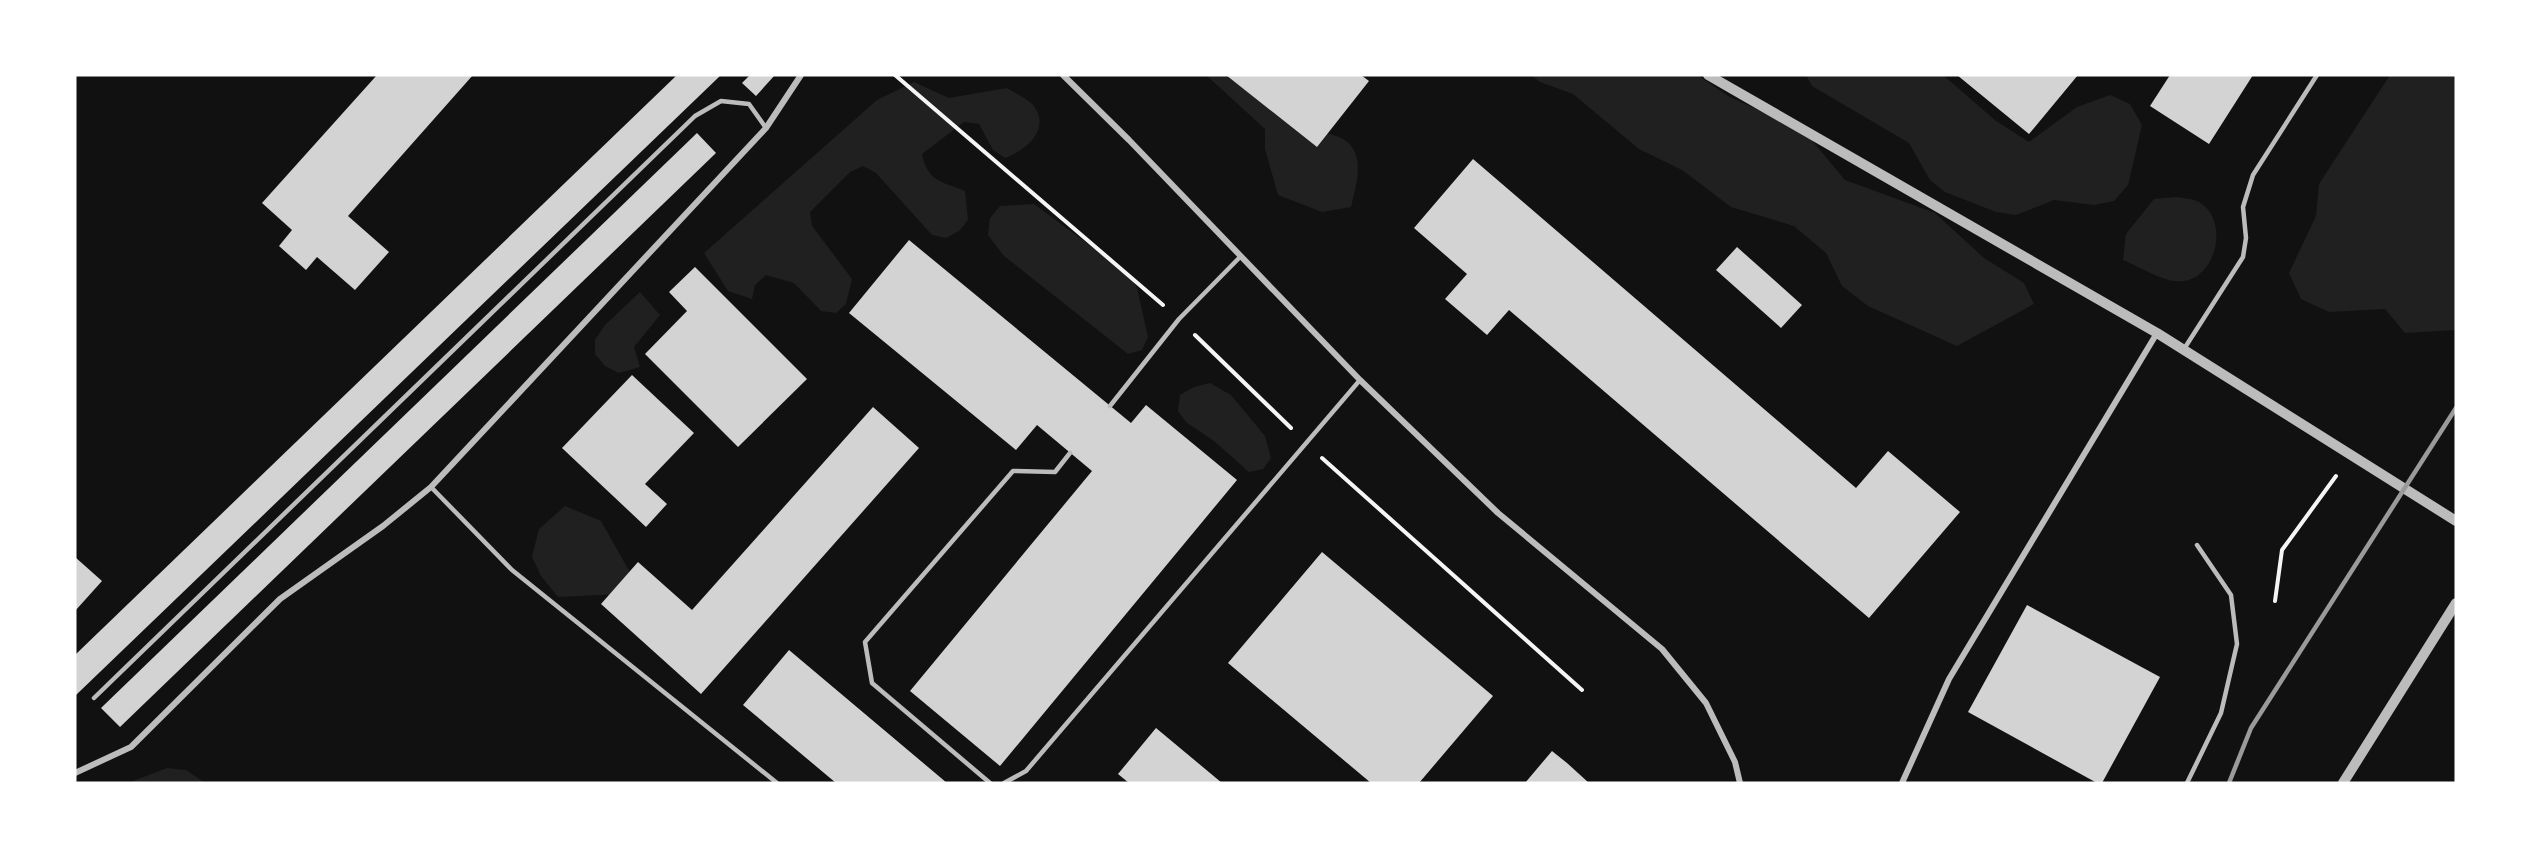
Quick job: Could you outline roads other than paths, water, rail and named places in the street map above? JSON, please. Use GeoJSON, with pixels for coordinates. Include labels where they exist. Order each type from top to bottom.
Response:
{"type":"FeatureCollection","features":[{"type":"Feature","properties":{"kind":"street"},"geometry":{"type":"LineString","coordinates":[[75,773],[131,747],[280,599],[382,526],[430,487],[766,128],[801,75]]}},
{"type":"Feature","properties":{"kind":"street"},"geometry":{"type":"LineString","coordinates":[[1063,75],[1360,380],[1498,513],[1662,649],[1706,703],[1735,762],[1740,783]]}},
{"type":"Feature","properties":{"kind":"street"},"geometry":{"type":"LineString","coordinates":[[1708,75],[2157,333],[2456,521]]}},
{"type":"Feature","properties":{"kind":"street"},"geometry":{"type":"LineString","coordinates":[[1902,783],[1949,679],[2157,333]]}},
{"type":"Feature","properties":{"kind":"street"},"geometry":{"type":"LineString","coordinates":[[2343,783],[2456,603]]}},
{"type":"Feature","properties":{"kind":"lane"},"geometry":{"type":"LineString","coordinates":[[2184,350],[2243,257],[2246,238],[2243,207],[2253,175],[2317,75]]}},
{"type":"Feature","properties":{"kind":"lane"},"geometry":{"type":"LineString","coordinates":[[94,698],[694,116],[721,100],[749,104],[766,128]]}},
{"type":"Feature","properties":{"kind":"lane"},"geometry":{"type":"LineString","coordinates":[[1110,406],[1179,319],[1241,256]]}},
{"type":"Feature","properties":{"kind":"lane"},"geometry":{"type":"LineString","coordinates":[[1004,783],[1026,771],[1360,380]]}},
{"type":"Feature","properties":{"kind":"lane"},"geometry":{"type":"LineString","coordinates":[[990,783],[872,684],[865,642],[1013,471],[1055,472],[1070,453]]}},
{"type":"Feature","properties":{"kind":"lane"},"geometry":{"type":"LineString","coordinates":[[430,487],[512,570],[777,783]]}},
{"type":"Feature","properties":{"kind":"lane"},"geometry":{"type":"LineString","coordinates":[[2187,783],[2221,712],[2237,644],[2231,595],[2198,545]]}},
{"type":"Feature","properties":{"kind":"railway"},"geometry":{"type":"LineString","coordinates":[[2229,783],[2251,728],[2456,408]]}}]}
